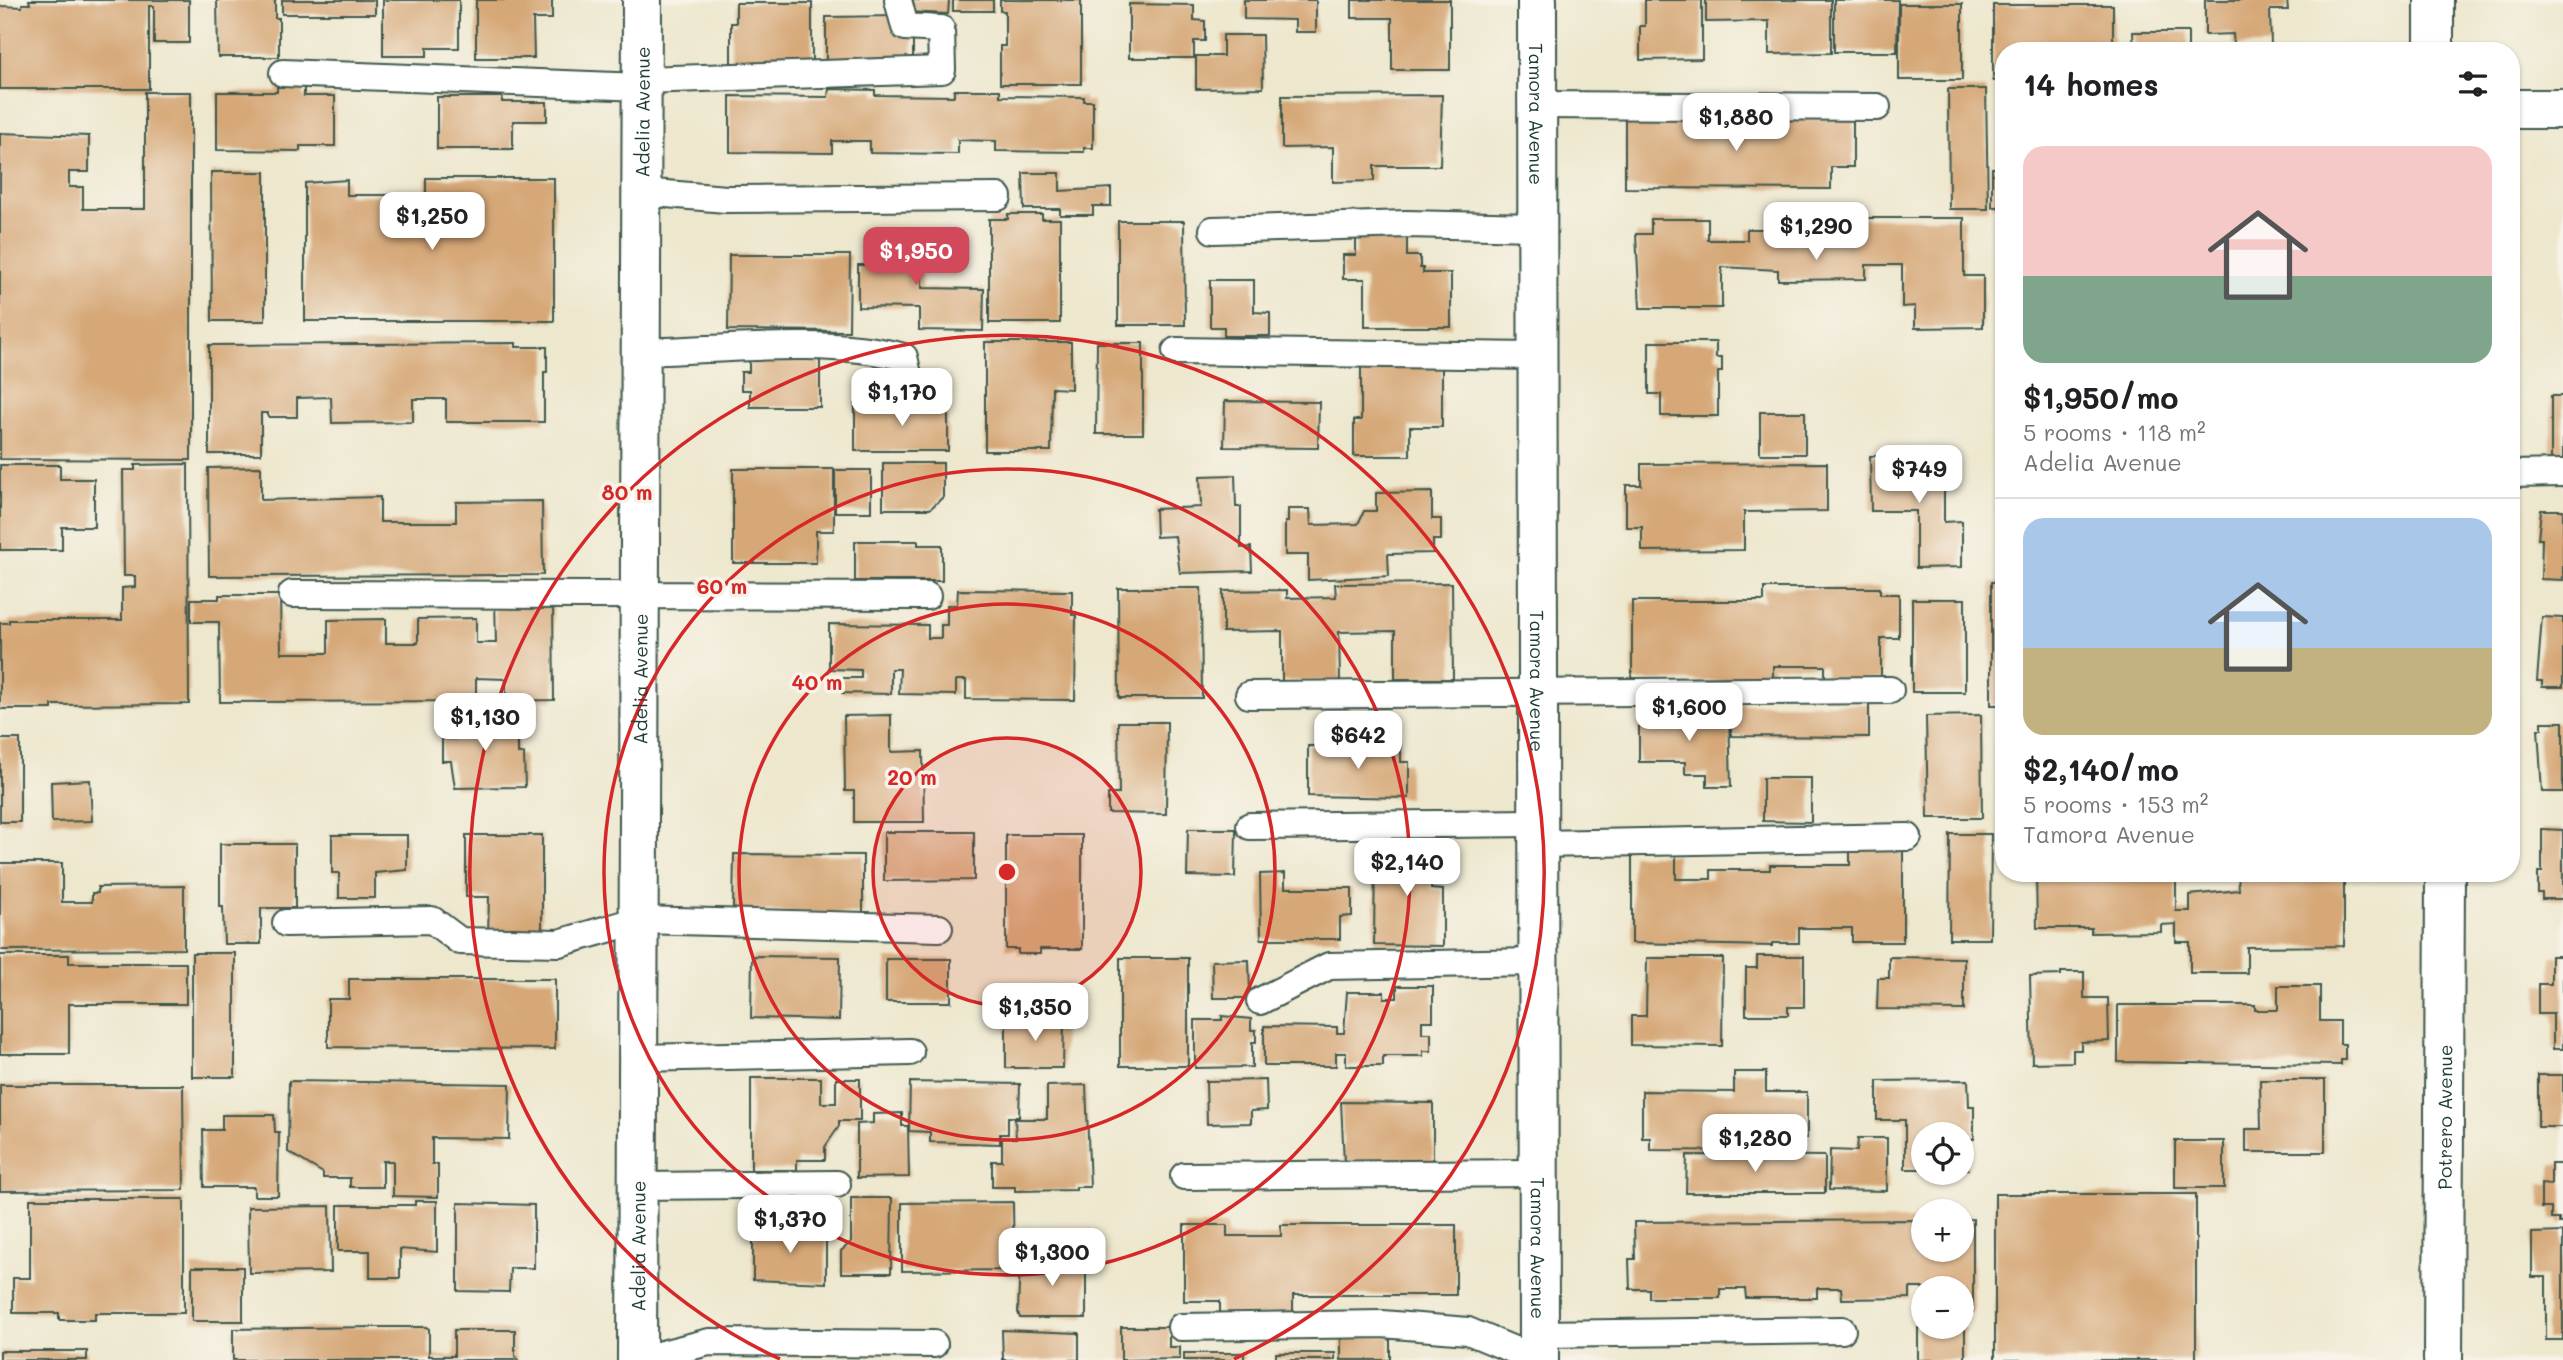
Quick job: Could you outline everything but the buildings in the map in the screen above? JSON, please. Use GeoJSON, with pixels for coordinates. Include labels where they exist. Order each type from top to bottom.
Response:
{"type":"FeatureCollection","features":[{"type":"Feature","properties":{"kind":"street","name":"Adelia Avenue"},"geometry":{"type":"LineString","coordinates":[[638,1360],[642,0]]}},
{"type":"Feature","properties":{"kind":"street","name":"Tamora Avenue"},"geometry":{"type":"LineString","coordinates":[[1537,0],[1538,1351]]}},
{"type":"Feature","properties":{"kind":"street"},"geometry":{"type":"LineString","coordinates":[[2434,0],[2434,42]]}},
{"type":"Feature","properties":{"kind":"street"},"geometry":{"type":"LineString","coordinates":[[2520,109],[2563,109]]}},
{"type":"Feature","properties":{"kind":"street","name":"Potrero Avenue"},"geometry":{"type":"LineString","coordinates":[[2443,1360],[2445,882]]}},
{"type":"Feature","properties":{"kind":"lane"},"geometry":{"type":"LineString","coordinates":[[283,73],[642,83],[942,70],[941,29],[905,27],[898,0]]}},
{"type":"Feature","properties":{"kind":"lane"},"geometry":{"type":"LineString","coordinates":[[1537,104],[1877,107]]}},
{"type":"Feature","properties":{"kind":"lane"},"geometry":{"type":"LineString","coordinates":[[642,192],[726,199],[998,197]]}},
{"type":"Feature","properties":{"kind":"lane"},"geometry":{"type":"LineString","coordinates":[[1213,230],[1407,224],[1538,227]]}},
{"type":"Feature","properties":{"kind":"lane"},"geometry":{"type":"LineString","coordinates":[[641,352],[786,348],[876,349],[904,357],[910,383]]}},
{"type":"Feature","properties":{"kind":"lane"},"geometry":{"type":"LineString","coordinates":[[1176,351],[1538,356]]}},
{"type":"Feature","properties":{"kind":"lane"},"geometry":{"type":"LineString","coordinates":[[2520,474],[2563,473]]}},
{"type":"Feature","properties":{"kind":"lane"},"geometry":{"type":"LineString","coordinates":[[292,594],[640,593],[927,597]]}},
{"type":"Feature","properties":{"kind":"lane"},"geometry":{"type":"LineString","coordinates":[[1249,695],[1538,695],[1890,690]]}},
{"type":"Feature","properties":{"kind":"lane"},"geometry":{"type":"LineString","coordinates":[[1250,827],[1539,834],[1908,837]]}},
{"type":"Feature","properties":{"kind":"lane"},"geometry":{"type":"LineString","coordinates":[[286,923],[432,919],[460,941],[559,943],[639,919],[939,928]]}},
{"type":"Feature","properties":{"kind":"lane"},"geometry":{"type":"LineString","coordinates":[[1261,1001],[1329,966],[1539,962]]}},
{"type":"Feature","properties":{"kind":"lane"},"geometry":{"type":"LineString","coordinates":[[639,1058],[910,1052]]}},
{"type":"Feature","properties":{"kind":"lane"},"geometry":{"type":"LineString","coordinates":[[1184,1176],[1539,1172]]}},
{"type":"Feature","properties":{"kind":"lane"},"geometry":{"type":"LineString","coordinates":[[638,1186],[837,1184]]}},
{"type":"Feature","properties":{"kind":"lane"},"geometry":{"type":"LineString","coordinates":[[1181,1327],[1382,1324],[1468,1331],[1538,1351],[1842,1330]]}},
{"type":"Feature","properties":{"kind":"lane"},"geometry":{"type":"LineString","coordinates":[[638,1360],[709,1342],[934,1344]]}}]}
